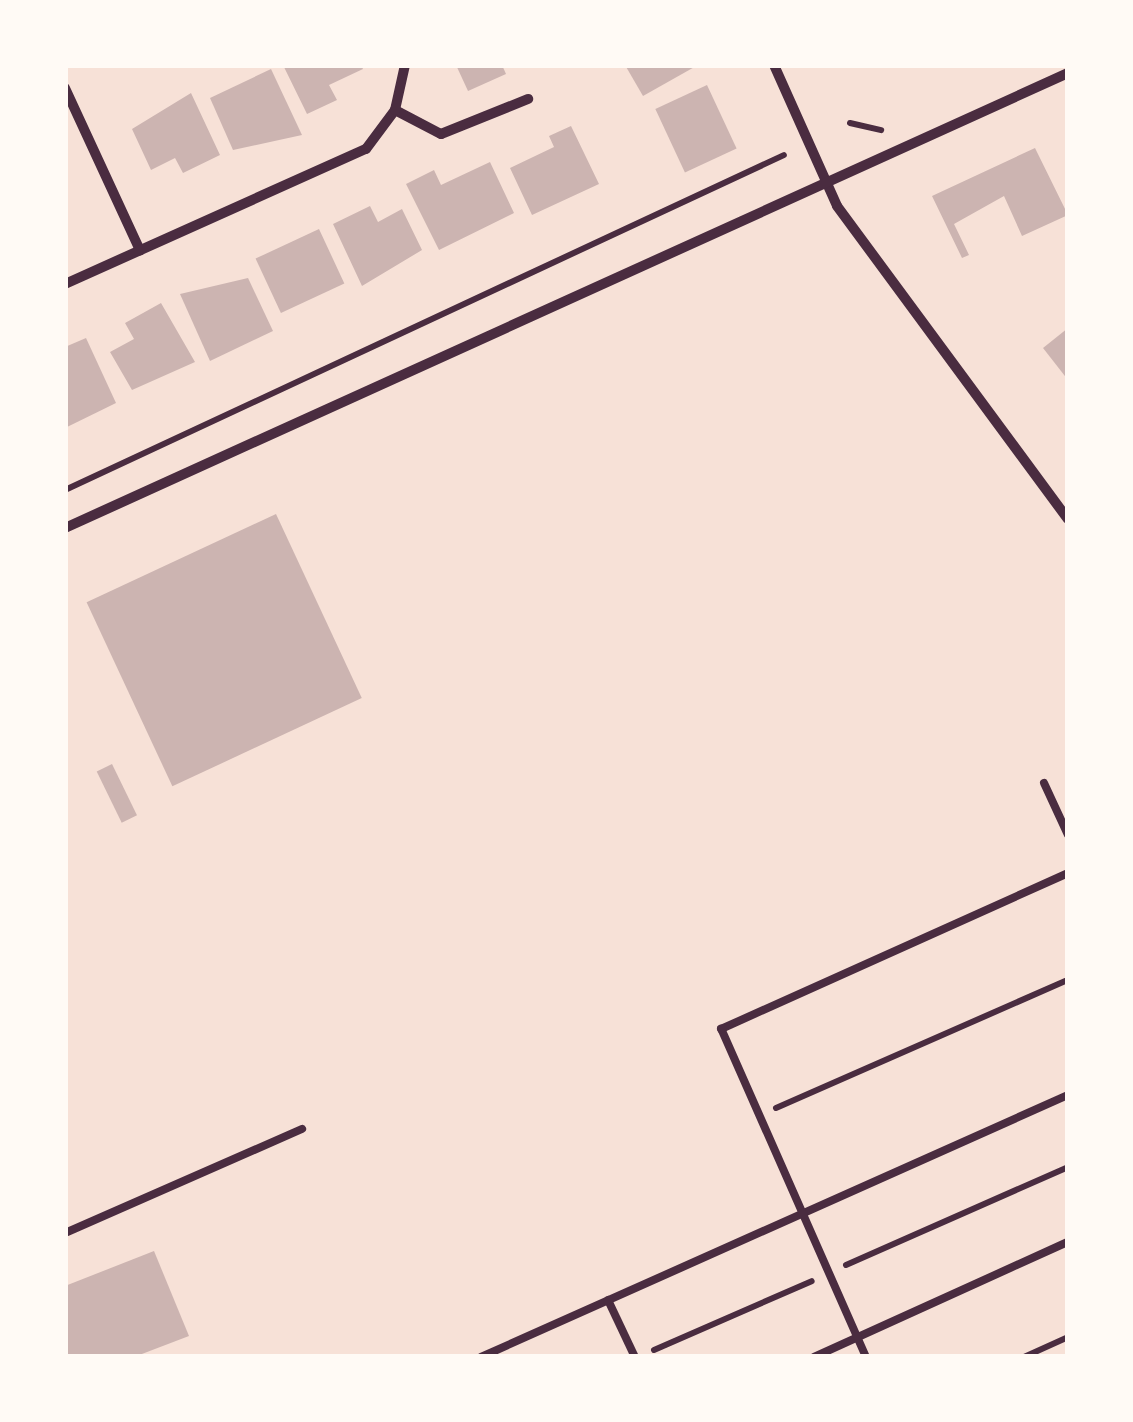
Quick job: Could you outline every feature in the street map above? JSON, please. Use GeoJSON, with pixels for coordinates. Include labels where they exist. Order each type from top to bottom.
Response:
{"type":"FeatureCollection","features":[{"type":"Feature","properties":{"kind":"street"},"geometry":{"type":"LineString","coordinates":[[65,284],[366,149],[395,110],[405,65]]}},
{"type":"Feature","properties":{"kind":"street"},"geometry":{"type":"LineString","coordinates":[[774,65],[830,182],[837,206],[1068,519]]}},
{"type":"Feature","properties":{"kind":"street"},"geometry":{"type":"LineString","coordinates":[[65,528],[628,266],[830,182],[1068,74]]}},
{"type":"Feature","properties":{"kind":"street"},"geometry":{"type":"LineString","coordinates":[[65,88],[140,250]]}},
{"type":"Feature","properties":{"kind":"street"},"geometry":{"type":"LineString","coordinates":[[395,110],[441,134],[528,99]]}},
{"type":"Feature","properties":{"kind":"lane"},"geometry":{"type":"LineString","coordinates":[[1044,783],[1068,835]]}},
{"type":"Feature","properties":{"kind":"lane"},"geometry":{"type":"LineString","coordinates":[[866,1357],[721,1029],[1068,873]]}},
{"type":"Feature","properties":{"kind":"lane"},"geometry":{"type":"LineString","coordinates":[[481,1357],[1068,1095]]}},
{"type":"Feature","properties":{"kind":"lane"},"geometry":{"type":"LineString","coordinates":[[65,1233],[302,1129]]}},
{"type":"Feature","properties":{"kind":"lane"},"geometry":{"type":"LineString","coordinates":[[814,1357],[1068,1242]]}},
{"type":"Feature","properties":{"kind":"lane"},"geometry":{"type":"LineString","coordinates":[[608,1300],[637,1357]]}},
{"type":"Feature","properties":{"kind":"path"},"geometry":{"type":"LineString","coordinates":[[65,490],[784,155]]}},
{"type":"Feature","properties":{"kind":"path"},"geometry":{"type":"LineString","coordinates":[[760,1116],[1068,980]]}},
{"type":"Feature","properties":{"kind":"path"},"geometry":{"type":"LineString","coordinates":[[637,1357],[1068,1167]]}},
{"type":"Feature","properties":{"kind":"path"},"geometry":{"type":"LineString","coordinates":[[1024,1357],[1068,1337]]}},
{"type":"Feature","properties":{"kind":"building"},"geometry":{"type":"Polygon","coordinates":[[[283,65],[361,65],[363,69],[329,85],[337,100],[307,114],[283,65]]]}},
{"type":"Feature","properties":{"kind":"building"},"geometry":{"type":"Polygon","coordinates":[[[456,65],[502,65],[506,74],[468,91],[456,65]]]}},
{"type":"Feature","properties":{"kind":"building"},"geometry":{"type":"Polygon","coordinates":[[[625,65],[698,65],[643,96],[625,65]]]}},
{"type":"Feature","properties":{"kind":"building"},"geometry":{"type":"Polygon","coordinates":[[[271,69],[302,135],[233,150],[210,98],[271,69]]]}},
{"type":"Feature","properties":{"kind":"building"},"geometry":{"type":"Polygon","coordinates":[[[707,85],[737,148],[685,173],[655,109],[707,85]]]}},
{"type":"Feature","properties":{"kind":"building"},"geometry":{"type":"Polygon","coordinates":[[[191,93],[220,155],[183,173],[175,158],[151,170],[132,129],[191,93]]]}},
{"type":"Feature","properties":{"kind":"building"},"geometry":{"type":"Polygon","coordinates":[[[571,126],[599,184],[532,215],[510,168],[554,147],[549,136],[571,126]]]}},
{"type":"Feature","properties":{"kind":"building"},"geometry":{"type":"Polygon","coordinates":[[[1035,148],[1068,215],[1022,236],[1004,196],[954,224],[969,255],[962,258],[932,196],[1035,148]]]}},
{"type":"Feature","properties":{"kind":"building"},"geometry":{"type":"Polygon","coordinates":[[[490,162],[514,213],[439,250],[406,184],[434,170],[441,185],[490,162]]]}},
{"type":"Feature","properties":{"kind":"building"},"geometry":{"type":"Polygon","coordinates":[[[370,206],[378,222],[402,209],[422,250],[362,286],[333,224],[370,206]]]}},
{"type":"Feature","properties":{"kind":"building"},"geometry":{"type":"Polygon","coordinates":[[[319,229],[344,283],[281,313],[256,259],[319,229]]]}},
{"type":"Feature","properties":{"kind":"building"},"geometry":{"type":"Polygon","coordinates":[[[248,278],[273,331],[210,361],[180,294],[248,278]]]}},
{"type":"Feature","properties":{"kind":"building"},"geometry":{"type":"Polygon","coordinates":[[[161,303],[195,362],[132,390],[110,352],[134,339],[125,323],[161,303]]]}},
{"type":"Feature","properties":{"kind":"building"},"geometry":{"type":"Polygon","coordinates":[[[1068,328],[1068,380],[1043,348],[1068,328]]]}},
{"type":"Feature","properties":{"kind":"building"},"geometry":{"type":"Polygon","coordinates":[[[86,338],[116,403],[65,428],[65,347],[86,338]]]}},
{"type":"Feature","properties":{"kind":"building"},"geometry":{"type":"Polygon","coordinates":[[[276,514],[362,698],[172,786],[87,602],[276,514]]]}},
{"type":"Feature","properties":{"kind":"building"},"geometry":{"type":"Polygon","coordinates":[[[112,764],[137,815],[122,823],[97,771],[112,764]]]}},
{"type":"Feature","properties":{"kind":"building"},"geometry":{"type":"Polygon","coordinates":[[[154,1251],[189,1336],[134,1357],[65,1357],[65,1286],[154,1251]]]}}]}
